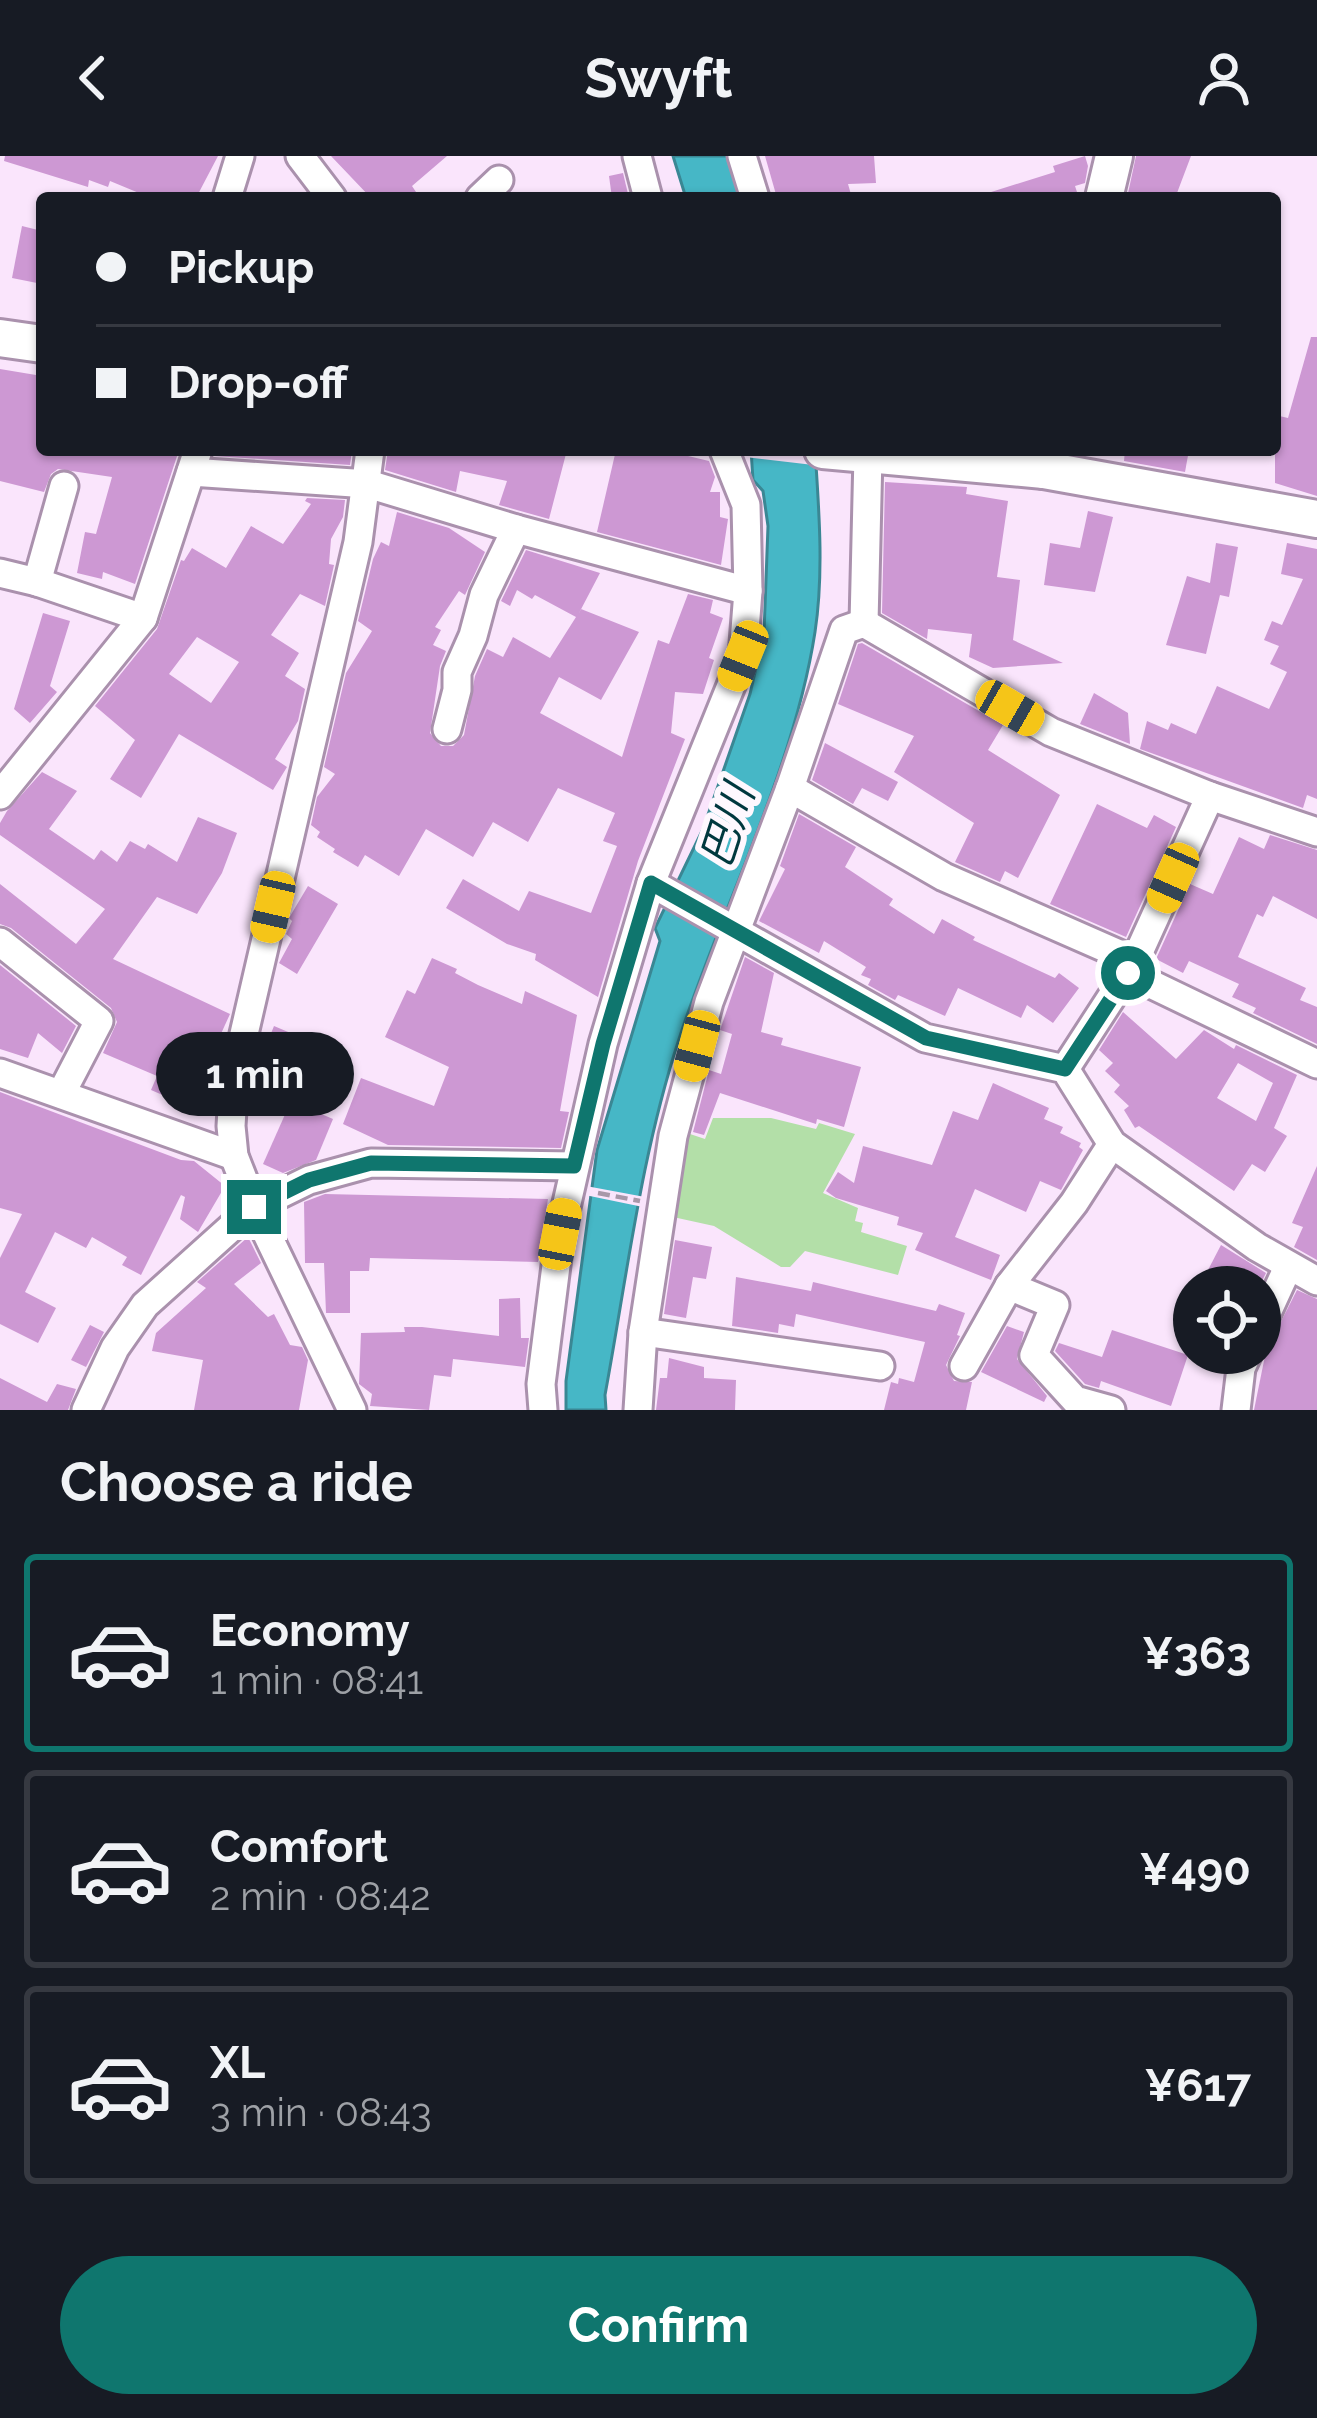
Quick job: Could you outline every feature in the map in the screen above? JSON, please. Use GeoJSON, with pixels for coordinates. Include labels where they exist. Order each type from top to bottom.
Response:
{"type":"FeatureCollection","features":[{"type":"Feature","properties":{"kind":"street"},"geometry":{"type":"LineString","coordinates":[[229,192],[240,156]]}},
{"type":"Feature","properties":{"kind":"street"},"geometry":{"type":"LineString","coordinates":[[300,156],[327,192]]}},
{"type":"Feature","properties":{"kind":"street"},"geometry":{"type":"LineString","coordinates":[[637,156],[647,192]]}},
{"type":"Feature","properties":{"kind":"street"},"geometry":{"type":"LineString","coordinates":[[742,156],[753,192]]}},
{"type":"Feature","properties":{"kind":"street"},"geometry":{"type":"LineString","coordinates":[[1105,192],[1114,156]]}},
{"type":"Feature","properties":{"kind":"street"},"geometry":{"type":"LineString","coordinates":[[0,338],[36,343]]}},
{"type":"Feature","properties":{"kind":"street"},"geometry":{"type":"LineString","coordinates":[[352,1410],[254,1207],[234,1156],[231,1126],[234,1077],[368,484],[370,456]]}},
{"type":"Feature","properties":{"kind":"street"},"geometry":{"type":"LineString","coordinates":[[543,1410],[554,1277],[603,1044],[655,885],[743,656],[748,591],[746,505],[726,456]]}},
{"type":"Feature","properties":{"kind":"street"},"geometry":{"type":"LineString","coordinates":[[844,456],[864,623]]}},
{"type":"Feature","properties":{"kind":"street"},"geometry":{"type":"LineString","coordinates":[[945,456],[1046,460],[1317,519]]}},
{"type":"Feature","properties":{"kind":"street"},"geometry":{"type":"LineString","coordinates":[[0,796],[143,618],[195,461],[368,484],[748,591]]}},
{"type":"Feature","properties":{"kind":"street"},"geometry":{"type":"LineString","coordinates":[[38,582],[64,486]]}},
{"type":"Feature","properties":{"kind":"street"},"geometry":{"type":"LineString","coordinates":[[447,729],[457,672],[484,595],[517,529]]}},
{"type":"Feature","properties":{"kind":"street"},"geometry":{"type":"LineString","coordinates":[[0,573],[143,618]]}},
{"type":"Feature","properties":{"kind":"street"},"geometry":{"type":"LineString","coordinates":[[638,1410],[643,1332],[673,1136],[731,927],[790,788],[844,630],[864,623],[1051,732],[1210,796],[1317,832]]}},
{"type":"Feature","properties":{"kind":"street"},"geometry":{"type":"LineString","coordinates":[[790,788],[944,877],[1132,967],[1317,1064]]}},
{"type":"Feature","properties":{"kind":"street"},"geometry":{"type":"LineString","coordinates":[[1065,1069],[1132,967],[1210,796]]}},
{"type":"Feature","properties":{"kind":"street"},"geometry":{"type":"LineString","coordinates":[[655,885],[926,1038],[1065,1069],[1112,1144],[1288,1267],[1317,1281]]}},
{"type":"Feature","properties":{"kind":"street"},"geometry":{"type":"LineString","coordinates":[[0,942],[99,1021],[61,1094]]}},
{"type":"Feature","properties":{"kind":"street"},"geometry":{"type":"LineString","coordinates":[[0,1072],[234,1156]]}},
{"type":"Feature","properties":{"kind":"street"},"geometry":{"type":"LineString","coordinates":[[964,1366],[1010,1286],[1112,1144]]}},
{"type":"Feature","properties":{"kind":"street"},"geometry":{"type":"LineString","coordinates":[[86,1410],[115,1348],[145,1305],[254,1207],[309,1180],[371,1163],[574,1166]]}},
{"type":"Feature","properties":{"kind":"street"},"geometry":{"type":"LineString","coordinates":[[1281,1282],[1288,1267]]}},
{"type":"Feature","properties":{"kind":"street"},"geometry":{"type":"LineString","coordinates":[[1010,1286],[1055,1305],[1034,1355],[1076,1400],[1111,1410]]}},
{"type":"Feature","properties":{"kind":"street"},"geometry":{"type":"LineString","coordinates":[[643,1332],[880,1366]]}},
{"type":"Feature","properties":{"kind":"street"},"geometry":{"type":"LineString","coordinates":[[1236,1410],[1240,1374]]}},
{"type":"Feature","properties":{"kind":"path"},"geometry":{"type":"LineString","coordinates":[[593,1192],[651,1203]]}},
{"type":"Feature","properties":{"kind":"green space"},"geometry":{"type":"Polygon","coordinates":[[[713,1118],[771,1118],[816,1129],[819,1123],[855,1134],[823,1193],[858,1208],[855,1221],[863,1223],[861,1232],[907,1246],[898,1275],[805,1251],[790,1267],[781,1267],[714,1226],[673,1217],[681,1131],[705,1139],[713,1118]]]}},
{"type":"Feature","properties":{"kind":"water"},"geometry":{"type":"Polygon","coordinates":[[[673,156],[731,156],[740,192],[684,192],[673,156]]]}},
{"type":"Feature","properties":{"kind":"water","name":"巴川"},"geometry":{"type":"Polygon","coordinates":[[[751,456],[815,456],[818,610],[805,683],[774,786],[696,989],[666,1083],[636,1216],[606,1410],[566,1410],[597,1150],[660,941],[655,928],[703,829],[750,694],[764,633],[768,526],[763,491],[753,480],[751,456]]]}},
{"type":"Feature","properties":{"kind":"pier"},"geometry":{"type":"Polygon","coordinates":[[[821,456],[822,466],[745,457],[821,456]]]}},
{"type":"Feature","properties":{"kind":"pier"},"geometry":{"type":"Polygon","coordinates":[[[586,1186],[645,1197],[643,1207],[585,1195],[586,1186]]]}},
{"type":"Feature","properties":{"kind":"building"},"geometry":{"type":"Polygon","coordinates":[[[5,156],[218,156],[199,192],[137,192],[110,181],[108,187],[89,180],[88,187],[4,161],[5,156]]]}},
{"type":"Feature","properties":{"kind":"building"},"geometry":{"type":"Polygon","coordinates":[[[331,156],[447,156],[412,186],[416,192],[365,192],[331,156]]]}},
{"type":"Feature","properties":{"kind":"building"},"geometry":{"type":"Polygon","coordinates":[[[765,156],[874,156],[876,183],[848,184],[850,192],[775,192],[765,156]]]}},
{"type":"Feature","properties":{"kind":"building"},"geometry":{"type":"Polygon","coordinates":[[[1085,156],[1085,183],[1075,186],[1077,192],[991,192],[1055,172],[1053,166],[1085,156]]]}},
{"type":"Feature","properties":{"kind":"building"},"geometry":{"type":"Polygon","coordinates":[[[1136,156],[1191,156],[1177,192],[1128,192],[1136,156]]]}},
{"type":"Feature","properties":{"kind":"building"},"geometry":{"type":"Polygon","coordinates":[[[623,173],[628,192],[611,192],[609,176],[623,173]]]}},
{"type":"Feature","properties":{"kind":"building"},"geometry":{"type":"Polygon","coordinates":[[[22,226],[36,230],[36,283],[12,278],[22,226]]]}},
{"type":"Feature","properties":{"kind":"building"},"geometry":{"type":"Polygon","coordinates":[[[1311,337],[1317,337],[1317,496],[1275,483],[1281,416],[1288,418],[1311,337]]]}},
{"type":"Feature","properties":{"kind":"building"},"geometry":{"type":"Polygon","coordinates":[[[0,369],[36,375],[36,456],[177,456],[135,584],[103,572],[102,579],[77,573],[85,532],[96,534],[112,477],[58,469],[44,492],[0,481],[0,369]]]}},
{"type":"Feature","properties":{"kind":"building"},"geometry":{"type":"Polygon","coordinates":[[[215,456],[351,456],[350,465],[215,456]]]}},
{"type":"Feature","properties":{"kind":"building"},"geometry":{"type":"Polygon","coordinates":[[[387,456],[565,456],[549,519],[499,505],[507,481],[460,471],[456,492],[385,470],[387,456]]]}},
{"type":"Feature","properties":{"kind":"building"},"geometry":{"type":"Polygon","coordinates":[[[615,456],[688,456],[709,461],[715,477],[710,492],[720,492],[720,517],[728,519],[721,565],[597,532],[615,456]]]}},
{"type":"Feature","properties":{"kind":"building"},"geometry":{"type":"Polygon","coordinates":[[[1124,456],[1188,456],[1185,472],[1124,461],[1124,456]]]}},
{"type":"Feature","properties":{"kind":"building"},"geometry":{"type":"Polygon","coordinates":[[[885,482],[967,487],[966,494],[1008,501],[997,577],[1020,580],[1013,640],[1063,663],[993,668],[969,657],[972,634],[928,629],[927,639],[882,613],[885,482]]]}},
{"type":"Feature","properties":{"kind":"building"},"geometry":{"type":"Polygon","coordinates":[[[345,500],[343,517],[331,539],[329,564],[334,565],[325,606],[300,594],[271,635],[299,653],[285,676],[305,689],[298,721],[275,759],[287,767],[273,790],[179,734],[141,798],[110,779],[135,740],[95,706],[157,629],[181,560],[192,548],[226,568],[251,526],[283,544],[311,504],[305,501],[345,500]],[[197,637],[169,674],[211,703],[239,662],[197,637]]]}},
{"type":"Feature","properties":{"kind":"building"},"geometry":{"type":"Polygon","coordinates":[[[1088,511],[1113,517],[1095,592],[1044,585],[1050,543],[1080,548],[1088,511]]]}},
{"type":"Feature","properties":{"kind":"building"},"geometry":{"type":"Polygon","coordinates":[[[397,512],[449,528],[485,552],[465,595],[459,591],[435,627],[441,630],[433,645],[446,651],[430,733],[441,746],[453,746],[464,735],[475,676],[487,649],[503,657],[513,637],[550,658],[576,617],[517,590],[510,606],[501,601],[526,550],[600,573],[581,609],[639,632],[601,700],[559,677],[540,713],[622,757],[658,640],[669,644],[688,594],[713,600],[710,613],[723,618],[703,694],[675,692],[671,733],[685,739],[638,861],[598,997],[535,960],[536,954],[507,944],[446,908],[463,879],[519,911],[529,891],[591,913],[617,846],[603,841],[615,813],[558,788],[528,842],[493,822],[473,857],[426,829],[399,876],[365,855],[358,867],[333,852],[311,825],[317,797],[335,774],[324,767],[346,673],[372,631],[358,621],[373,559],[381,542],[389,546],[397,512]]]}},
{"type":"Feature","properties":{"kind":"building"},"geometry":{"type":"Polygon","coordinates":[[[1216,543],[1238,547],[1229,597],[1220,595],[1206,654],[1166,645],[1187,576],[1210,583],[1216,543]]]}},
{"type":"Feature","properties":{"kind":"building"},"geometry":{"type":"Polygon","coordinates":[[[1287,543],[1317,549],[1317,799],[1307,795],[1303,808],[1140,749],[1147,721],[1168,730],[1171,723],[1196,734],[1217,686],[1269,709],[1287,672],[1270,664],[1279,646],[1264,640],[1272,621],[1282,625],[1303,579],[1281,574],[1287,543]]]}},
{"type":"Feature","properties":{"kind":"building"},"geometry":{"type":"Polygon","coordinates":[[[43,613],[70,621],[50,686],[57,692],[30,723],[14,709],[43,613]]]}},
{"type":"Feature","properties":{"kind":"building"},"geometry":{"type":"Polygon","coordinates":[[[862,643],[1003,725],[988,750],[1060,795],[1018,878],[1005,871],[1000,882],[955,862],[974,823],[894,772],[914,736],[838,704],[862,643]]]}},
{"type":"Feature","properties":{"kind":"building"},"geometry":{"type":"Polygon","coordinates":[[[1094,693],[1128,713],[1130,744],[1080,724],[1094,693]]]}},
{"type":"Feature","properties":{"kind":"building"},"geometry":{"type":"Polygon","coordinates":[[[825,743],[898,782],[888,801],[862,788],[853,804],[812,780],[825,743]]]}},
{"type":"Feature","properties":{"kind":"building"},"geometry":{"type":"Polygon","coordinates":[[[42,772],[77,791],[49,829],[94,860],[101,850],[117,862],[130,841],[145,849],[148,844],[177,862],[198,817],[237,833],[222,873],[197,914],[157,897],[113,959],[230,1014],[188,1106],[151,1090],[157,1076],[103,1053],[117,1022],[111,1008],[0,924],[0,884],[76,944],[105,909],[0,835],[7,811],[42,772]]]}},
{"type":"Feature","properties":{"kind":"building"},"geometry":{"type":"Polygon","coordinates":[[[1097,804],[1147,828],[1154,815],[1176,827],[1126,937],[1050,904],[1097,804]]]}},
{"type":"Feature","properties":{"kind":"building"},"geometry":{"type":"Polygon","coordinates":[[[799,814],[856,847],[845,867],[893,899],[889,905],[934,934],[942,919],[975,937],[973,940],[1055,978],[1059,973],[1079,988],[1053,1023],[1027,1005],[1021,1018],[958,988],[945,1016],[898,995],[895,1000],[868,985],[871,979],[861,975],[866,967],[824,941],[819,953],[759,921],[785,869],[780,866],[799,814]]]}},
{"type":"Feature","properties":{"kind":"building"},"geometry":{"type":"Polygon","coordinates":[[[1270,835],[1317,850],[1317,919],[1273,896],[1263,917],[1257,914],[1238,957],[1306,988],[1300,1000],[1317,1007],[1317,1044],[1253,1013],[1256,1008],[1232,997],[1239,984],[1189,961],[1183,973],[1156,959],[1190,884],[1213,894],[1239,837],[1264,849],[1270,835]]]}},
{"type":"Feature","properties":{"kind":"building"},"geometry":{"type":"Polygon","coordinates":[[[308,886],[338,904],[297,974],[279,963],[292,939],[286,934],[289,918],[308,886]]]}},
{"type":"Feature","properties":{"kind":"building"},"geometry":{"type":"Polygon","coordinates":[[[745,957],[774,973],[761,1032],[783,1038],[781,1045],[861,1067],[844,1127],[817,1119],[816,1124],[720,1093],[704,1135],[693,1132],[709,1070],[721,1074],[732,1034],[720,1030],[745,957]]]}},
{"type":"Feature","properties":{"kind":"building"},"geometry":{"type":"Polygon","coordinates":[[[432,958],[522,1004],[525,991],[577,1015],[560,1111],[569,1112],[561,1148],[388,1145],[343,1124],[361,1078],[434,1106],[449,1067],[385,1037],[407,990],[415,994],[432,958]]]}},
{"type":"Feature","properties":{"kind":"building"},"geometry":{"type":"Polygon","coordinates":[[[0,965],[76,1026],[62,1053],[38,1033],[28,1058],[0,1049],[0,965]]]}},
{"type":"Feature","properties":{"kind":"building"},"geometry":{"type":"Polygon","coordinates":[[[1123,1012],[1176,1059],[1204,1030],[1234,1049],[1236,1045],[1297,1075],[1274,1128],[1287,1136],[1265,1172],[1252,1164],[1234,1191],[1139,1126],[1135,1128],[1124,1110],[1129,1106],[1114,1092],[1120,1085],[1105,1071],[1113,1063],[1099,1050],[1123,1012]],[[1238,1063],[1217,1098],[1256,1121],[1273,1083],[1238,1063]]]}},
{"type":"Feature","properties":{"kind":"building"},"geometry":{"type":"Polygon","coordinates":[[[274,1026],[300,1037],[296,1049],[301,1051],[253,1116],[250,1104],[265,1066],[259,1063],[274,1026]]]}},
{"type":"Feature","properties":{"kind":"building"},"geometry":{"type":"Polygon","coordinates":[[[993,1083],[1049,1108],[1044,1119],[1063,1127],[1060,1133],[1081,1143],[1083,1150],[1061,1190],[1040,1181],[1026,1212],[975,1189],[955,1237],[1000,1255],[991,1280],[915,1250],[923,1233],[897,1225],[899,1217],[826,1191],[838,1172],[854,1183],[863,1146],[932,1165],[953,1111],[978,1120],[993,1083]]]}},
{"type":"Feature","properties":{"kind":"building"},"geometry":{"type":"Polygon","coordinates":[[[0,1092],[194,1161],[225,1186],[198,1232],[180,1219],[185,1197],[181,1195],[141,1275],[122,1265],[127,1257],[92,1237],[86,1248],[55,1232],[25,1292],[56,1308],[38,1343],[0,1324],[0,1258],[22,1214],[0,1208],[0,1092]]]}},
{"type":"Feature","properties":{"kind":"building"},"geometry":{"type":"Polygon","coordinates":[[[291,1101],[333,1119],[316,1160],[283,1173],[263,1164],[291,1101]]]}},
{"type":"Feature","properties":{"kind":"building"},"geometry":{"type":"Polygon","coordinates":[[[1317,1166],[1317,1260],[1294,1247],[1303,1227],[1292,1223],[1317,1166]]]}},
{"type":"Feature","properties":{"kind":"building"},"geometry":{"type":"Polygon","coordinates":[[[325,1194],[548,1199],[538,1262],[370,1258],[369,1271],[350,1271],[350,1313],[326,1313],[324,1263],[305,1263],[304,1202],[325,1194]]]}},
{"type":"Feature","properties":{"kind":"building"},"geometry":{"type":"Polygon","coordinates":[[[248,1237],[261,1263],[234,1284],[268,1317],[274,1314],[290,1345],[302,1347],[308,1360],[299,1410],[194,1410],[203,1360],[152,1351],[156,1333],[206,1288],[197,1282],[248,1237]]]}},
{"type":"Feature","properties":{"kind":"building"},"geometry":{"type":"Polygon","coordinates":[[[675,1240],[712,1247],[706,1279],[693,1277],[686,1318],[664,1314],[675,1240]]]}},
{"type":"Feature","properties":{"kind":"building"},"geometry":{"type":"Polygon","coordinates":[[[1221,1245],[1255,1266],[1210,1266],[1221,1245]]]}},
{"type":"Feature","properties":{"kind":"building"},"geometry":{"type":"Polygon","coordinates":[[[736,1277],[811,1291],[813,1282],[936,1311],[939,1304],[965,1313],[946,1365],[954,1381],[972,1382],[966,1410],[884,1410],[891,1382],[898,1384],[899,1378],[914,1382],[925,1342],[796,1314],[794,1327],[779,1324],[778,1333],[732,1326],[736,1277]]]}},
{"type":"Feature","properties":{"kind":"building"},"geometry":{"type":"Polygon","coordinates":[[[1297,1290],[1317,1299],[1317,1410],[1254,1410],[1261,1374],[1281,1374],[1281,1321],[1297,1290]]]}},
{"type":"Feature","properties":{"kind":"building"},"geometry":{"type":"Polygon","coordinates":[[[520,1298],[521,1338],[529,1338],[525,1367],[453,1359],[451,1377],[434,1375],[429,1410],[370,1406],[372,1394],[359,1384],[361,1333],[422,1327],[499,1336],[499,1299],[520,1298]]]}},
{"type":"Feature","properties":{"kind":"building"},"geometry":{"type":"Polygon","coordinates":[[[90,1325],[104,1332],[86,1367],[71,1360],[90,1325]]]}},
{"type":"Feature","properties":{"kind":"building"},"geometry":{"type":"Polygon","coordinates":[[[1007,1326],[1024,1332],[1017,1359],[1047,1396],[1044,1402],[981,1372],[1007,1326]]]}},
{"type":"Feature","properties":{"kind":"building"},"geometry":{"type":"Polygon","coordinates":[[[1112,1330],[1173,1350],[1173,1374],[1182,1374],[1171,1406],[1101,1381],[1099,1388],[1085,1384],[1055,1351],[1059,1343],[1102,1357],[1112,1330]]]}},
{"type":"Feature","properties":{"kind":"building"},"geometry":{"type":"Polygon","coordinates":[[[669,1358],[704,1367],[704,1378],[736,1380],[735,1410],[656,1410],[660,1378],[667,1378],[669,1358]]]}},
{"type":"Feature","properties":{"kind":"building"},"geometry":{"type":"Polygon","coordinates":[[[0,1378],[47,1402],[57,1384],[76,1389],[68,1410],[0,1410],[0,1378]]]}},
{"type":"Feature","properties":{"kind":"route"},"geometry":{"type":"LineString","coordinates":[[254,1207],[309,1180],[371,1163],[574,1166],[603,1044],[651,883],[926,1038],[1065,1069],[1128,973]]}}]}
